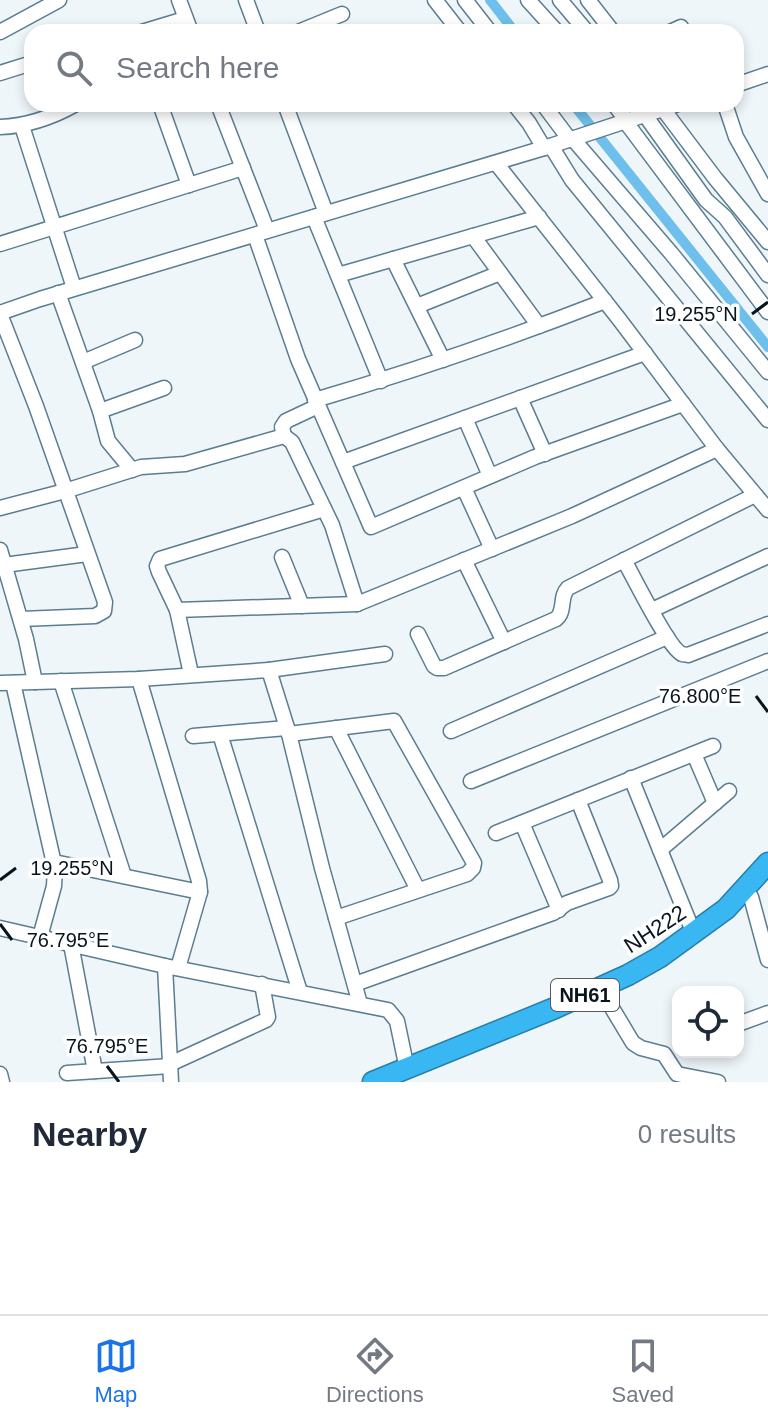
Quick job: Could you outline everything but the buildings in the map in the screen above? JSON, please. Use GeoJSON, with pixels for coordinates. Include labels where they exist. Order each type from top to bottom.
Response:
{"type":"FeatureCollection","features":[{"type":"Feature","properties":{"kind":"highway","name":"NH222"},"geometry":{"type":"LineString","coordinates":[[402,1075],[601,989],[660,957],[726,909],[768,863]]}},
{"type":"Feature","properties":{"kind":"highway","name":"NH222"},"geometry":{"type":"LineString","coordinates":[[373,1082],[402,1075],[606,998],[700,944],[734,916],[768,876]]}},
{"type":"Feature","properties":{"kind":"street"},"geometry":{"type":"LineString","coordinates":[[0,32],[59,0]]}},
{"type":"Feature","properties":{"kind":"street"},"geometry":{"type":"LineString","coordinates":[[179,0],[187,24]]}},
{"type":"Feature","properties":{"kind":"street"},"geometry":{"type":"LineString","coordinates":[[246,0],[255,24]]}},
{"type":"Feature","properties":{"kind":"street"},"geometry":{"type":"LineString","coordinates":[[435,0],[454,24]]}},
{"type":"Feature","properties":{"kind":"street"},"geometry":{"type":"LineString","coordinates":[[465,0],[484,24]]}},
{"type":"Feature","properties":{"kind":"street"},"geometry":{"type":"LineString","coordinates":[[528,0],[550,24]]}},
{"type":"Feature","properties":{"kind":"street"},"geometry":{"type":"LineString","coordinates":[[560,0],[580,24]]}},
{"type":"Feature","properties":{"kind":"street"},"geometry":{"type":"LineString","coordinates":[[590,1],[607,24]]}},
{"type":"Feature","properties":{"kind":"street"},"geometry":{"type":"LineString","coordinates":[[318,24],[342,14]]}},
{"type":"Feature","properties":{"kind":"street"},"geometry":{"type":"LineString","coordinates":[[0,73],[24,66]]}},
{"type":"Feature","properties":{"kind":"street"},"geometry":{"type":"LineString","coordinates":[[744,82],[768,74]]}},
{"type":"Feature","properties":{"kind":"street"},"geometry":{"type":"LineString","coordinates":[[0,127],[22,126],[60,112]]}},
{"type":"Feature","properties":{"kind":"street"},"geometry":{"type":"LineString","coordinates":[[163,112],[189,185]]}},
{"type":"Feature","properties":{"kind":"street"},"geometry":{"type":"LineString","coordinates":[[221,112],[243,168],[298,359],[371,527],[545,454],[683,404]]}},
{"type":"Feature","properties":{"kind":"street"},"geometry":{"type":"LineString","coordinates":[[288,112],[338,275],[381,381]]}},
{"type":"Feature","properties":{"kind":"street"},"geometry":{"type":"LineString","coordinates":[[520,112],[768,420]]}},
{"type":"Feature","properties":{"kind":"street"},"geometry":{"type":"LineString","coordinates":[[550,112],[768,372]]}},
{"type":"Feature","properties":{"kind":"street"},"geometry":{"type":"LineString","coordinates":[[617,112],[621,123],[768,312]]}},
{"type":"Feature","properties":{"kind":"street"},"geometry":{"type":"LineString","coordinates":[[21,619],[95,616],[104,611],[105,602],[0,314],[74,288],[575,139],[650,112]]}},
{"type":"Feature","properties":{"kind":"street"},"geometry":{"type":"LineString","coordinates":[[662,112],[706,200],[725,217],[768,275]]}},
{"type":"Feature","properties":{"kind":"street"},"geometry":{"type":"LineString","coordinates":[[663,112],[768,242]]}},
{"type":"Feature","properties":{"kind":"street"},"geometry":{"type":"LineString","coordinates":[[728,112],[736,137],[768,194]]}},
{"type":"Feature","properties":{"kind":"street"},"geometry":{"type":"LineString","coordinates":[[22,126],[74,288]]}},
{"type":"Feature","properties":{"kind":"street"},"geometry":{"type":"LineString","coordinates":[[496,163],[717,449],[768,510]]}},
{"type":"Feature","properties":{"kind":"street"},"geometry":{"type":"LineString","coordinates":[[0,244],[243,168]]}},
{"type":"Feature","properties":{"kind":"street"},"geometry":{"type":"LineString","coordinates":[[338,275],[539,217]]}},
{"type":"Feature","properties":{"kind":"street"},"geometry":{"type":"LineString","coordinates":[[473,236],[539,326]]}},
{"type":"Feature","properties":{"kind":"street"},"geometry":{"type":"LineString","coordinates":[[393,259],[443,360]]}},
{"type":"Feature","properties":{"kind":"street"},"geometry":{"type":"LineString","coordinates":[[417,306],[500,273]]}},
{"type":"Feature","properties":{"kind":"street"},"geometry":{"type":"LineString","coordinates":[[58,293],[108,441],[132,470]]}},
{"type":"Feature","properties":{"kind":"street"},"geometry":{"type":"LineString","coordinates":[[357,604],[332,525],[292,442],[284,436],[282,427],[286,421],[317,403],[605,301]]}},
{"type":"Feature","properties":{"kind":"street"},"geometry":{"type":"LineString","coordinates":[[83,362],[135,340]]}},
{"type":"Feature","properties":{"kind":"street"},"geometry":{"type":"LineString","coordinates":[[343,462],[645,353]]}},
{"type":"Feature","properties":{"kind":"street"},"geometry":{"type":"LineString","coordinates":[[100,411],[164,388]]}},
{"type":"Feature","properties":{"kind":"street"},"geometry":{"type":"LineString","coordinates":[[520,398],[545,454]]}},
{"type":"Feature","properties":{"kind":"street"},"geometry":{"type":"LineString","coordinates":[[465,418],[490,476]]}},
{"type":"Feature","properties":{"kind":"street"},"geometry":{"type":"LineString","coordinates":[[0,508],[132,470],[185,464],[284,436]]}},
{"type":"Feature","properties":{"kind":"street"},"geometry":{"type":"LineString","coordinates":[[177,610],[357,604],[572,516],[717,449]]}},
{"type":"Feature","properties":{"kind":"street"},"geometry":{"type":"LineString","coordinates":[[464,488],[492,549]]}},
{"type":"Feature","properties":{"kind":"street"},"geometry":{"type":"LineString","coordinates":[[418,634],[432,663],[441,669],[559,617],[563,596],[568,588],[755,495]]}},
{"type":"Feature","properties":{"kind":"street"},"geometry":{"type":"LineString","coordinates":[[191,674],[177,610],[157,566],[160,559],[324,509]]}},
{"type":"Feature","properties":{"kind":"street"},"geometry":{"type":"LineString","coordinates":[[35,682],[21,619],[2,557],[87,554]]}},
{"type":"Feature","properties":{"kind":"street"},"geometry":{"type":"LineString","coordinates":[[652,610],[768,556]]}},
{"type":"Feature","properties":{"kind":"street"},"geometry":{"type":"LineString","coordinates":[[282,557],[302,606]]}},
{"type":"Feature","properties":{"kind":"street"},"geometry":{"type":"LineString","coordinates":[[464,560],[504,642]]}},
{"type":"Feature","properties":{"kind":"street"},"geometry":{"type":"LineString","coordinates":[[624,560],[667,637],[683,655],[768,624]]}},
{"type":"Feature","properties":{"kind":"street"},"geometry":{"type":"LineString","coordinates":[[451,731],[667,637]]}},
{"type":"Feature","properties":{"kind":"street"},"geometry":{"type":"LineString","coordinates":[[40,937],[56,877],[54,862],[6,683],[139,679],[269,670],[385,654]]}},
{"type":"Feature","properties":{"kind":"street"},"geometry":{"type":"LineString","coordinates":[[471,781],[768,661]]}},
{"type":"Feature","properties":{"kind":"street"},"geometry":{"type":"LineString","coordinates":[[269,670],[360,1004]]}},
{"type":"Feature","properties":{"kind":"street"},"geometry":{"type":"LineString","coordinates":[[139,679],[197,870],[200,892],[172,967],[171,1082]]}},
{"type":"Feature","properties":{"kind":"street"},"geometry":{"type":"LineString","coordinates":[[61,681],[124,876]]}},
{"type":"Feature","properties":{"kind":"street"},"geometry":{"type":"LineString","coordinates":[[193,736],[336,728],[394,721],[472,859],[473,868],[467,874],[336,918]]}},
{"type":"Feature","properties":{"kind":"street"},"geometry":{"type":"LineString","coordinates":[[336,728],[418,890]]}},
{"type":"Feature","properties":{"kind":"street"},"geometry":{"type":"LineString","coordinates":[[220,734],[300,992]]}},
{"type":"Feature","properties":{"kind":"street"},"geometry":{"type":"LineString","coordinates":[[496,833],[713,746]]}},
{"type":"Feature","properties":{"kind":"street"},"geometry":{"type":"LineString","coordinates":[[694,754],[715,803]]}},
{"type":"Feature","properties":{"kind":"street"},"geometry":{"type":"LineString","coordinates":[[631,778],[694,934]]}},
{"type":"Feature","properties":{"kind":"street"},"geometry":{"type":"LineString","coordinates":[[660,850],[729,791]]}},
{"type":"Feature","properties":{"kind":"street"},"geometry":{"type":"LineString","coordinates":[[355,984],[605,891],[611,886],[610,880],[578,800]]}},
{"type":"Feature","properties":{"kind":"street"},"geometry":{"type":"LineString","coordinates":[[522,823],[559,910]]}},
{"type":"Feature","properties":{"kind":"street"},"geometry":{"type":"LineString","coordinates":[[54,862],[200,892]]}},
{"type":"Feature","properties":{"kind":"street"},"geometry":{"type":"LineString","coordinates":[[751,897],[768,960]]}},
{"type":"Feature","properties":{"kind":"street"},"geometry":{"type":"LineString","coordinates":[[0,928],[172,967],[388,1010],[394,1016],[402,1075]]}},
{"type":"Feature","properties":{"kind":"street"},"geometry":{"type":"LineString","coordinates":[[71,944],[95,1071]]}},
{"type":"Feature","properties":{"kind":"street"},"geometry":{"type":"LineString","coordinates":[[67,1073],[170,1065],[266,1020],[262,984]]}},
{"type":"Feature","properties":{"kind":"street"},"geometry":{"type":"LineString","coordinates":[[606,998],[630,1040],[637,1046],[664,1054],[677,1074],[718,1082]]}},
{"type":"Feature","properties":{"kind":"street"},"geometry":{"type":"LineString","coordinates":[[744,1022],[768,1013]]}},
{"type":"Feature","properties":{"kind":"street"},"geometry":{"type":"LineString","coordinates":[[0,1074],[2,1082]]}},
{"type":"Feature","properties":{"kind":"waterway"},"geometry":{"type":"LineString","coordinates":[[490,0],[509,24]]}},
{"type":"Feature","properties":{"kind":"waterway"},"geometry":{"type":"LineString","coordinates":[[579,112],[768,347]]}}]}
